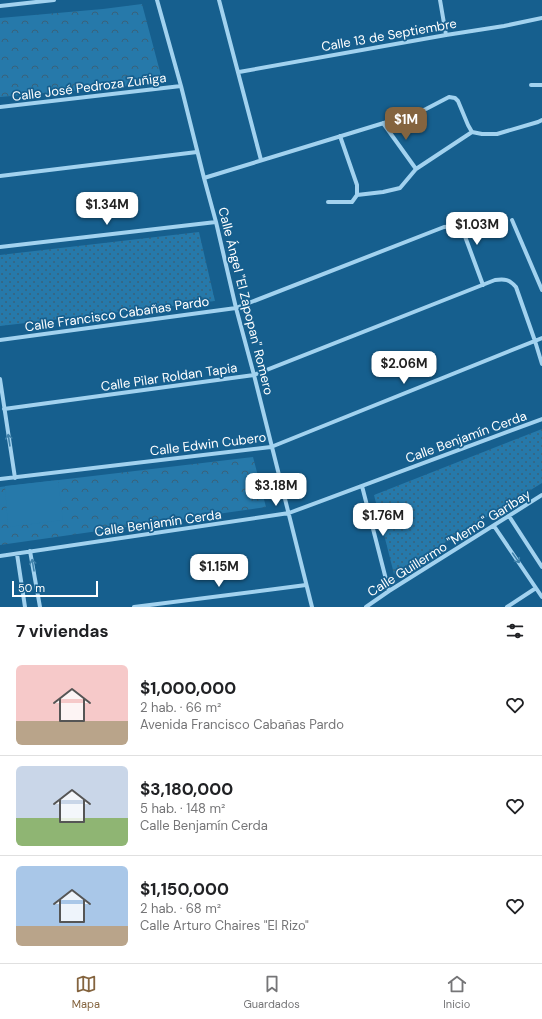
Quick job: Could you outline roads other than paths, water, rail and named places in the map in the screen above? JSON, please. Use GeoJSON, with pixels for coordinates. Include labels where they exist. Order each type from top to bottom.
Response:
{"type":"FeatureCollection","features":[{"type":"Feature","properties":{"kind":"street"},"geometry":{"type":"LineString","coordinates":[[0,6],[54,0]]}},
{"type":"Feature","properties":{"kind":"street","name":"Calle Ángel \"El Zapopan\" Romero"},"geometry":{"type":"LineString","coordinates":[[157,0],[216,222],[236,308],[312,607]]}},
{"type":"Feature","properties":{"kind":"street"},"geometry":{"type":"LineString","coordinates":[[219,0],[261,160]]}},
{"type":"Feature","properties":{"kind":"street"},"geometry":{"type":"LineString","coordinates":[[440,0],[446,35]]}},
{"type":"Feature","properties":{"kind":"street","name":"Calle 13 de Septiembre"},"geometry":{"type":"LineString","coordinates":[[239,72],[504,26],[542,18]]}},
{"type":"Feature","properties":{"kind":"street"},"geometry":{"type":"LineString","coordinates":[[531,85],[542,85]]}},
{"type":"Feature","properties":{"kind":"street","name":"Calle José Pedroza Zuñiga"},"geometry":{"type":"LineString","coordinates":[[0,108],[181,86]]}},
{"type":"Feature","properties":{"kind":"street"},"geometry":{"type":"LineString","coordinates":[[204,178],[410,115],[426,109],[449,97],[455,98],[458,101],[472,132]]}},
{"type":"Feature","properties":{"kind":"street"},"geometry":{"type":"LineString","coordinates":[[357,195],[383,192],[400,188],[416,169],[472,132],[497,134],[542,120]]}},
{"type":"Feature","properties":{"kind":"street"},"geometry":{"type":"LineString","coordinates":[[383,123],[416,169]]}},
{"type":"Feature","properties":{"kind":"street"},"geometry":{"type":"LineString","coordinates":[[328,202],[352,202],[357,195],[357,184],[340,136]]}},
{"type":"Feature","properties":{"kind":"street"},"geometry":{"type":"LineString","coordinates":[[0,176],[197,152]]}},
{"type":"Feature","properties":{"kind":"street"},"geometry":{"type":"LineString","coordinates":[[512,220],[542,290]]}},
{"type":"Feature","properties":{"kind":"street"},"geometry":{"type":"LineString","coordinates":[[0,246],[216,222]]}},
{"type":"Feature","properties":{"kind":"street","name":"Calle Francisco Cabañas Pardo"},"geometry":{"type":"LineString","coordinates":[[0,340],[236,308],[436,230],[452,226],[458,227],[463,231],[483,285]]}},
{"type":"Feature","properties":{"kind":"street","name":"Calle Pilar Roldan Tapia"},"geometry":{"type":"LineString","coordinates":[[4,409],[254,375],[495,280],[503,279],[511,282],[516,287],[535,341]]}},
{"type":"Feature","properties":{"kind":"street","name":"Calle Edwin Cubero"},"geometry":{"type":"LineString","coordinates":[[0,479],[272,446],[542,338]]}},
{"type":"Feature","properties":{"kind":"street"},"geometry":{"type":"LineString","coordinates":[[535,341],[542,364]]}},
{"type":"Feature","properties":{"kind":"street"},"geometry":{"type":"LineString","coordinates":[[0,378],[15,478]]}},
{"type":"Feature","properties":{"kind":"street","name":"Calle Benjamín Cerda"},"geometry":{"type":"LineString","coordinates":[[0,556],[289,514],[542,419]]}},
{"type":"Feature","properties":{"kind":"street"},"geometry":{"type":"LineString","coordinates":[[362,486],[389,591]]}},
{"type":"Feature","properties":{"kind":"street","name":"Calle Guillermo \"Memo\" Garibay"},"geometry":{"type":"LineString","coordinates":[[366,607],[542,495]]}},
{"type":"Feature","properties":{"kind":"street"},"geometry":{"type":"LineString","coordinates":[[509,516],[542,567]]}},
{"type":"Feature","properties":{"kind":"street"},"geometry":{"type":"LineString","coordinates":[[494,526],[542,597]]}},
{"type":"Feature","properties":{"kind":"street"},"geometry":{"type":"LineString","coordinates":[[30,552],[40,607]]}},
{"type":"Feature","properties":{"kind":"street"},"geometry":{"type":"LineString","coordinates":[[17,554],[25,607]]}},
{"type":"Feature","properties":{"kind":"street"},"geometry":{"type":"LineString","coordinates":[[134,607],[306,585]]}},
{"type":"Feature","properties":{"kind":"street"},"geometry":{"type":"LineString","coordinates":[[507,607],[536,588]]}}]}
